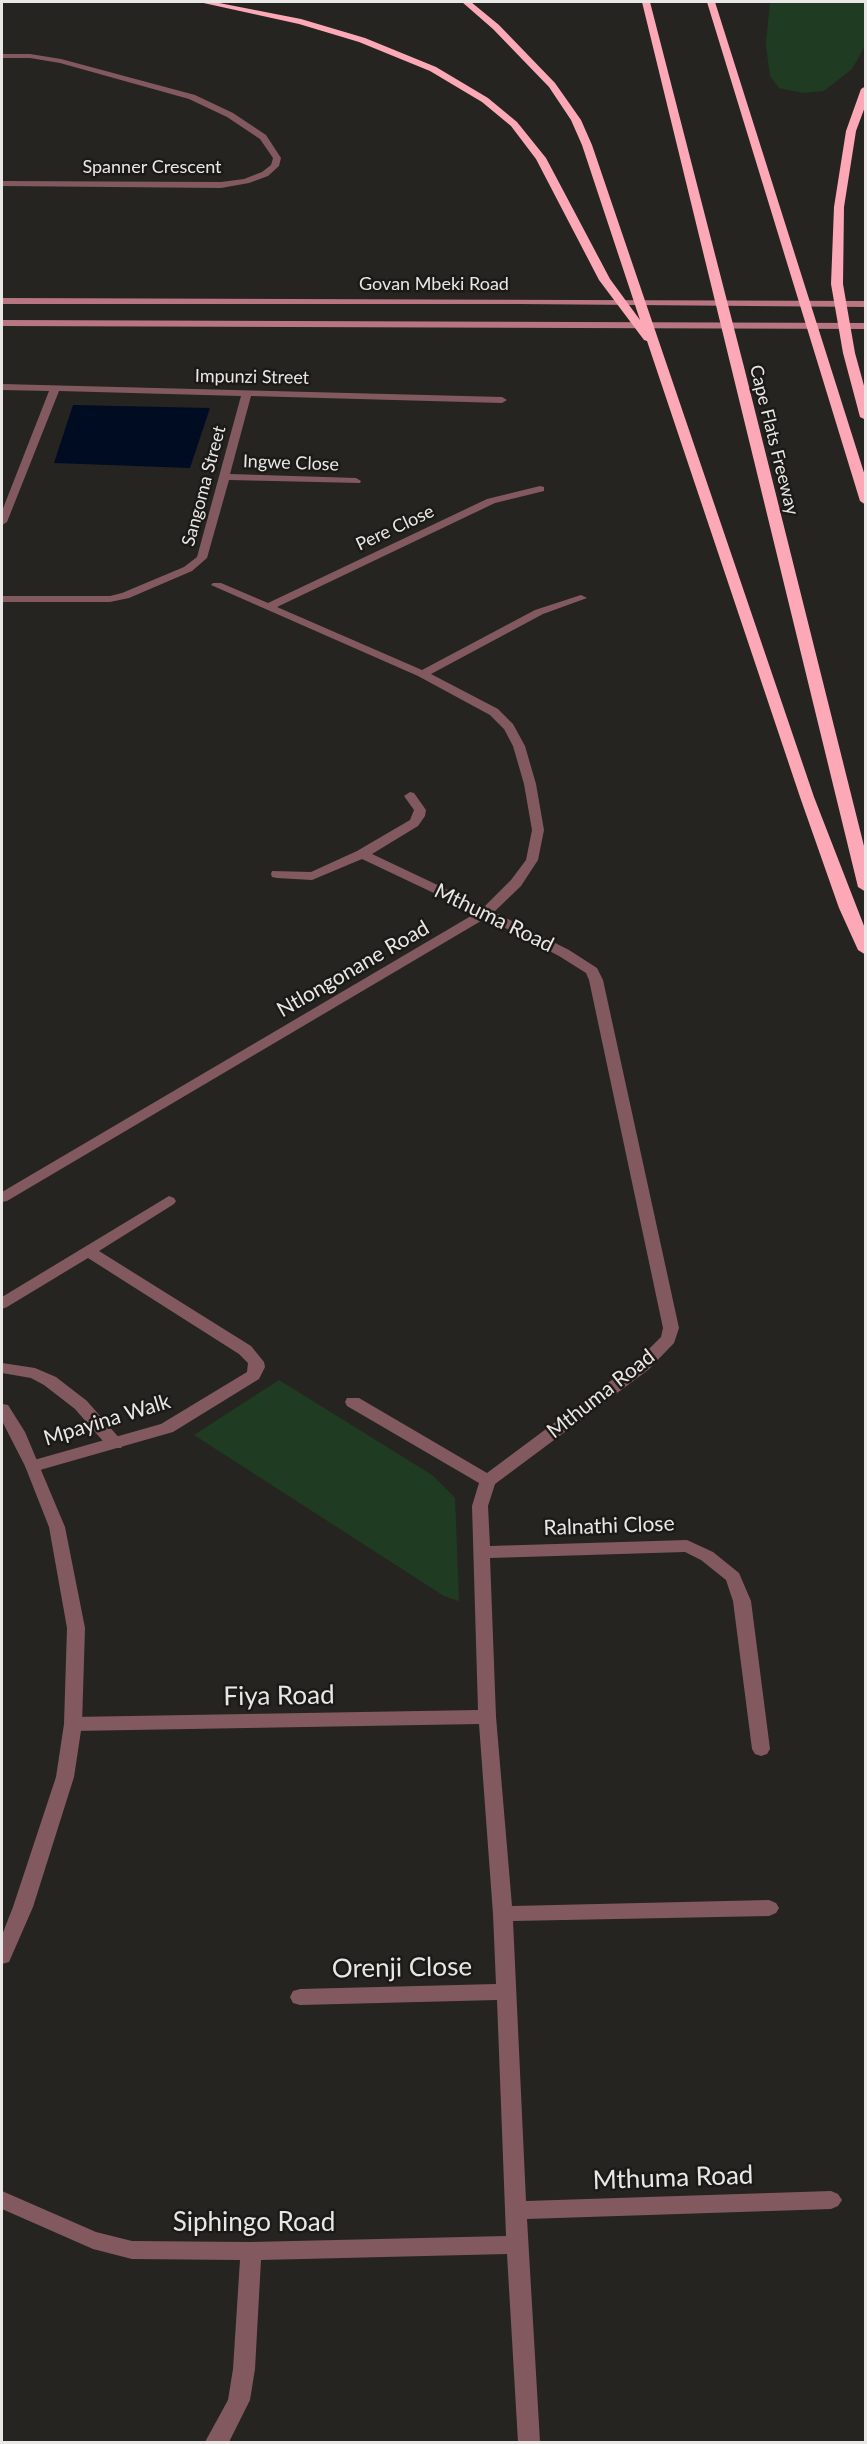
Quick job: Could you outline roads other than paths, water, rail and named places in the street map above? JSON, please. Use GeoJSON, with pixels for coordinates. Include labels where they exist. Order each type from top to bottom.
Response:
{"type":"FeatureCollection","features":[{"type":"Feature","properties":{"kind":"highway"},"geometry":{"type":"LineString","coordinates":[[203,2],[301,22],[362,40],[433,69],[485,100],[514,124],[541,158],[605,280],[659,354]]}},
{"type":"Feature","properties":{"kind":"highway"},"geometry":{"type":"LineString","coordinates":[[466,2],[533,63],[552,85],[576,120],[602,186],[807,797],[847,908],[866,950]]}},
{"type":"Feature","properties":{"kind":"highway","name":"Cape Flats Freeway"},"geometry":{"type":"LineString","coordinates":[[646,2],[866,887]]}},
{"type":"Feature","properties":{"kind":"highway"},"geometry":{"type":"LineString","coordinates":[[711,2],[866,501]]}},
{"type":"Feature","properties":{"kind":"highway"},"geometry":{"type":"LineString","coordinates":[[866,89],[849,142],[839,207],[837,266],[837,284],[849,353],[866,417]]}},
{"type":"Feature","properties":{"kind":"main road","name":"Govan Mbeki Road"},"geometry":{"type":"LineString","coordinates":[[2,301],[520,300],[866,304]]}},
{"type":"Feature","properties":{"kind":"main road","name":"Govan Mbeki Road"},"geometry":{"type":"LineString","coordinates":[[2,323],[866,326]]}},
{"type":"Feature","properties":{"kind":"street","name":"Spanner Crescent"},"geometry":{"type":"LineString","coordinates":[[2,56],[30,56],[62,61],[192,97],[230,115],[263,137],[277,158],[275,166],[265,174],[246,181],[221,185],[2,184]]}},
{"type":"Feature","properties":{"kind":"street","name":"Impunzi Street"},"geometry":{"type":"LineString","coordinates":[[2,387],[502,400]]}},
{"type":"Feature","properties":{"kind":"street"},"geometry":{"type":"LineString","coordinates":[[2,522],[55,389]]}},
{"type":"Feature","properties":{"kind":"street","name":"Sangoma Street"},"geometry":{"type":"LineString","coordinates":[[2,599],[110,599],[125,596],[188,569],[202,558],[247,394]]}},
{"type":"Feature","properties":{"kind":"street","name":"Ingwe Close"},"geometry":{"type":"LineString","coordinates":[[225,477],[356,481]]}},
{"type":"Feature","properties":{"kind":"street","name":"Pere Close"},"geometry":{"type":"LineString","coordinates":[[268,607],[491,501],[540,489]]}},
{"type":"Feature","properties":{"kind":"street","name":"Ntlongonane Road"},"geometry":{"type":"LineString","coordinates":[[2,1198],[486,913],[516,883],[532,860],[538,830],[530,784],[519,746],[509,727],[494,712],[476,700],[422,674],[217,585]]}},
{"type":"Feature","properties":{"kind":"street"},"geometry":{"type":"LineString","coordinates":[[422,674],[539,612],[581,598]]}},
{"type":"Feature","properties":{"kind":"street"},"geometry":{"type":"LineString","coordinates":[[277,874],[312,876],[362,854],[414,823],[420,810],[410,796]]}},
{"type":"Feature","properties":{"kind":"street","name":"Mthuma Road"},"geometry":{"type":"LineString","coordinates":[[362,854],[486,913],[582,963],[592,971],[596,980],[671,1328],[668,1339],[642,1366],[488,1481]]}},
{"type":"Feature","properties":{"kind":"street"},"geometry":{"type":"LineString","coordinates":[[2,1304],[169,1201]]}},
{"type":"Feature","properties":{"kind":"street","name":"Mpayina Walk"},"geometry":{"type":"LineString","coordinates":[[33,1466],[167,1428],[253,1375],[257,1367],[245,1350],[88,1251]]}},
{"type":"Feature","properties":{"kind":"street"},"geometry":{"type":"LineString","coordinates":[[2,1368],[35,1373],[50,1381],[81,1405],[115,1444]]}},
{"type":"Feature","properties":{"kind":"street"},"geometry":{"type":"LineString","coordinates":[[353,1402],[488,1481],[480,1506],[487,1717],[502,1914],[517,2244],[529,2442]]}},
{"type":"Feature","properties":{"kind":"street"},"geometry":{"type":"LineString","coordinates":[[2,1409],[17,1432],[33,1466],[57,1527],[76,1628],[73,1724],[65,1777],[23,1907],[2,1956]]}},
{"type":"Feature","properties":{"kind":"street","name":"Ralnathi Close"},"geometry":{"type":"LineString","coordinates":[[483,1552],[687,1546],[707,1556],[734,1577],[742,1600],[761,1749]]}},
{"type":"Feature","properties":{"kind":"street","name":"Fiya Road"},"geometry":{"type":"LineString","coordinates":[[73,1724],[487,1717]]}},
{"type":"Feature","properties":{"kind":"street"},"geometry":{"type":"LineString","coordinates":[[502,1914],[769,1908]]}},
{"type":"Feature","properties":{"kind":"street","name":"Orenji Close"},"geometry":{"type":"LineString","coordinates":[[300,1997],[506,1992]]}},
{"type":"Feature","properties":{"kind":"street","name":"Siphingo Road"},"geometry":{"type":"LineString","coordinates":[[2,2200],[93,2240],[132,2250],[471,2248],[517,2244]]}},
{"type":"Feature","properties":{"kind":"street","name":"Mthuma Road"},"geometry":{"type":"LineString","coordinates":[[516,2210],[831,2200]]}},
{"type":"Feature","properties":{"kind":"street"},"geometry":{"type":"LineString","coordinates":[[216,2442],[227,2426],[238,2400],[244,2369],[251,2251]]}},
{"type":"Feature","properties":{"kind":"water"},"geometry":{"type":"Polygon","coordinates":[[[73,405],[210,408],[190,468],[54,463],[73,405]]]}}]}
